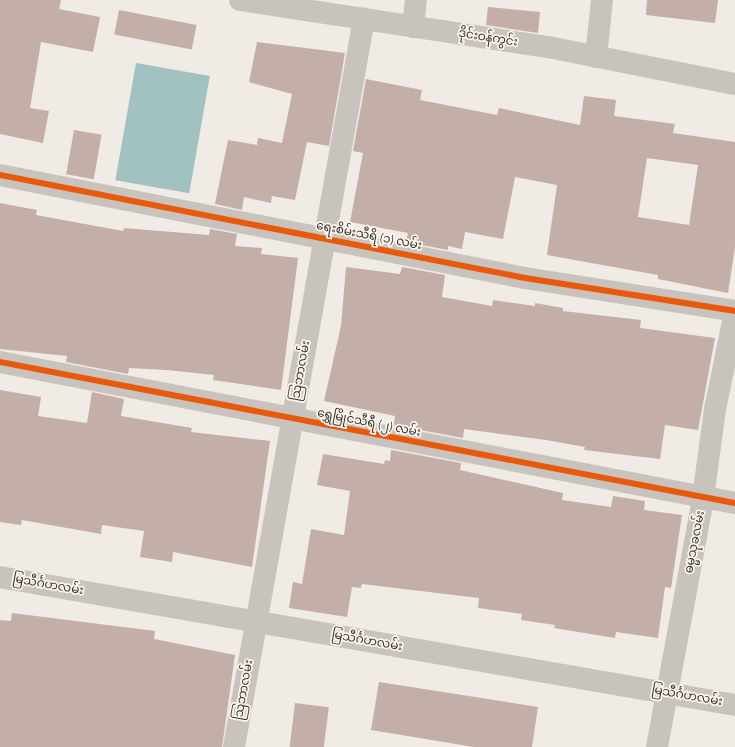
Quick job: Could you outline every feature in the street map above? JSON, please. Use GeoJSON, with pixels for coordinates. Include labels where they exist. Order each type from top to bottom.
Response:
{"type":"FeatureCollection","features":[{"type":"Feature","properties":{"kind":"street","name":"ဒိုင်းဝန်ကွင်း"},"geometry":{"type":"LineString","coordinates":[[240,0],[596,57],[735,84]]}},
{"type":"Feature","properties":{"kind":"street"},"geometry":{"type":"LineString","coordinates":[[413,27],[416,0]]}},
{"type":"Feature","properties":{"kind":"street"},"geometry":{"type":"LineString","coordinates":[[596,57],[602,0]]}},
{"type":"Feature","properties":{"kind":"street","name":"သြဘာလမ်း"},"geometry":{"type":"LineString","coordinates":[[234,747],[293,419],[323,238],[364,19]]}},
{"type":"Feature","properties":{"kind":"street","name":"ရေးစိမ်းသီရိ (၁) လမ်း"},"geometry":{"type":"LineString","coordinates":[[0,175],[525,278],[735,312]]}},
{"type":"Feature","properties":{"kind":"street","name":"ဓမ္မသုခလမ်း"},"geometry":{"type":"LineString","coordinates":[[658,747],[665,692],[704,498],[715,409],[735,312]]}},
{"type":"Feature","properties":{"kind":"street","name":"ရွှေမြိုင်သီရီ (၂) လမ်း"},"geometry":{"type":"LineString","coordinates":[[0,362],[735,503]]}},
{"type":"Feature","properties":{"kind":"street","name":"မြသီင်္ဂဟလမ်း"},"geometry":{"type":"LineString","coordinates":[[0,577],[735,705]]}},
{"type":"Feature","properties":{"kind":"water"},"geometry":{"type":"Polygon","coordinates":[[[136,63],[210,76],[189,193],[115,180],[136,63]]]}},
{"type":"Feature","properties":{"kind":"building"},"geometry":{"type":"Polygon","coordinates":[[[0,0],[61,0],[59,9],[100,17],[93,52],[41,42],[30,108],[49,111],[43,143],[0,134],[0,0]]]}},
{"type":"Feature","properties":{"kind":"building"},"geometry":{"type":"Polygon","coordinates":[[[647,0],[718,0],[715,23],[646,15],[647,0]]]}},
{"type":"Feature","properties":{"kind":"building"},"geometry":{"type":"Polygon","coordinates":[[[488,7],[540,12],[538,33],[486,25],[488,7]]]}},
{"type":"Feature","properties":{"kind":"building"},"geometry":{"type":"Polygon","coordinates":[[[119,10],[197,25],[192,50],[114,35],[119,10]]]}},
{"type":"Feature","properties":{"kind":"building"},"geometry":{"type":"Polygon","coordinates":[[[257,42],[345,53],[329,146],[307,142],[295,200],[272,196],[271,203],[244,197],[242,210],[215,204],[228,140],[257,145],[258,138],[282,143],[292,94],[249,82],[257,42]]]}},
{"type":"Feature","properties":{"kind":"building"},"geometry":{"type":"Polygon","coordinates":[[[366,79],[422,90],[420,100],[497,115],[499,108],[580,125],[584,96],[616,100],[614,116],[675,124],[673,133],[735,142],[735,247],[728,293],[658,279],[658,275],[547,255],[557,185],[515,177],[503,239],[465,232],[462,249],[448,246],[448,250],[406,242],[408,233],[350,222],[363,153],[353,151],[366,79]],[[647,158],[638,217],[689,225],[698,165],[647,158]]]}},
{"type":"Feature","properties":{"kind":"building"},"geometry":{"type":"Polygon","coordinates":[[[74,130],[102,135],[94,179],[66,174],[74,130]]]}},
{"type":"Feature","properties":{"kind":"building"},"geometry":{"type":"Polygon","coordinates":[[[0,203],[37,210],[36,215],[123,231],[124,228],[209,235],[210,229],[237,234],[235,246],[262,248],[261,254],[298,258],[281,390],[213,380],[214,375],[167,370],[129,368],[128,374],[66,362],[67,356],[0,349],[0,203]]]}},
{"type":"Feature","properties":{"kind":"building"},"geometry":{"type":"Polygon","coordinates":[[[346,267],[400,274],[402,267],[445,275],[442,297],[492,306],[493,300],[535,306],[535,303],[563,308],[563,311],[641,320],[640,328],[715,338],[698,430],[665,425],[660,459],[584,450],[585,447],[546,440],[464,429],[463,438],[394,425],[395,416],[324,401],[341,326],[346,267]]]}},
{"type":"Feature","properties":{"kind":"building"},"geometry":{"type":"Polygon","coordinates":[[[0,390],[41,397],[38,416],[87,423],[92,392],[124,399],[121,416],[192,428],[191,432],[270,441],[252,567],[173,552],[172,562],[140,557],[144,531],[102,525],[101,534],[22,520],[21,525],[0,522],[0,390]]]}},
{"type":"Feature","properties":{"kind":"building"},"geometry":{"type":"Polygon","coordinates":[[[391,450],[461,463],[460,470],[563,493],[562,500],[611,507],[613,496],[645,501],[644,510],[682,515],[671,588],[665,587],[658,638],[616,632],[615,638],[554,628],[555,625],[521,620],[522,614],[478,608],[479,598],[362,584],[361,588],[352,587],[347,617],[289,608],[293,582],[302,584],[311,529],[344,535],[350,491],[317,485],[323,454],[384,464],[385,460],[390,461],[391,450]]]}},
{"type":"Feature","properties":{"kind":"building"},"geometry":{"type":"Polygon","coordinates":[[[12,613],[155,631],[154,639],[235,655],[222,747],[0,747],[0,620],[11,621],[12,613]]]}},
{"type":"Feature","properties":{"kind":"building"},"geometry":{"type":"Polygon","coordinates":[[[379,682],[538,707],[532,747],[474,747],[371,730],[379,682]]]}},
{"type":"Feature","properties":{"kind":"building"},"geometry":{"type":"Polygon","coordinates":[[[295,703],[329,707],[324,747],[290,747],[295,703]]]}},
{"type":"Feature","properties":{"kind":"cycle path"},"geometry":{"type":"LineString","coordinates":[[0,175],[525,278],[735,311]]}},
{"type":"Feature","properties":{"kind":"cycle path"},"geometry":{"type":"LineString","coordinates":[[0,362],[735,503]]}}]}
